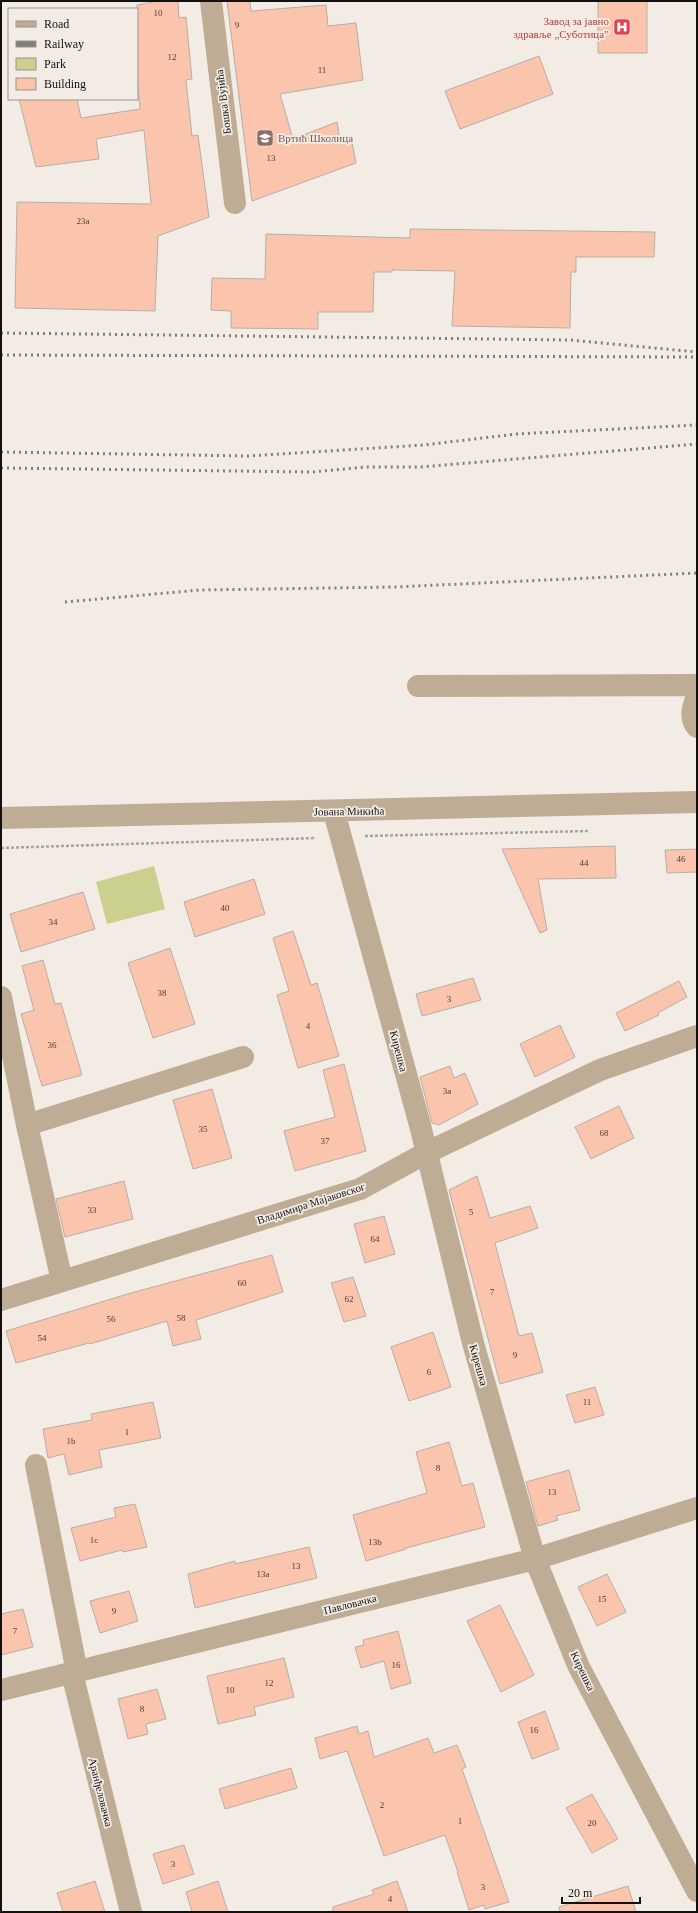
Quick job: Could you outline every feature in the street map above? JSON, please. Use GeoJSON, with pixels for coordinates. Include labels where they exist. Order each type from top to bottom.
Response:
{"type":"FeatureCollection","features":[{"type":"Feature","properties":{"kind":"street","name":"Бошка Вујића"},"geometry":{"type":"LineString","coordinates":[[211,1],[235,203]]}},
{"type":"Feature","properties":{"kind":"street"},"geometry":{"type":"LineString","coordinates":[[418,686],[697,685]]}},
{"type":"Feature","properties":{"kind":"street"},"geometry":{"type":"LineString","coordinates":[[697,696],[692,707],[693,722],[697,727]]}},
{"type":"Feature","properties":{"kind":"street","name":"Јована Микића"},"geometry":{"type":"LineString","coordinates":[[1,818],[334,812],[697,802]]}},
{"type":"Feature","properties":{"kind":"street","name":"Кирешка"},"geometry":{"type":"LineString","coordinates":[[334,812],[426,1153],[473,1343],[535,1559],[578,1665],[694,1879]]}},
{"type":"Feature","properties":{"kind":"street"},"geometry":{"type":"LineString","coordinates":[[1,997],[27,1125],[62,1281]]}},
{"type":"Feature","properties":{"kind":"street","name":"Владимира Мајаковског"},"geometry":{"type":"LineString","coordinates":[[1,1300],[360,1189],[426,1153],[600,1070],[697,1036]]}},
{"type":"Feature","properties":{"kind":"street"},"geometry":{"type":"LineString","coordinates":[[27,1125],[243,1057]]}},
{"type":"Feature","properties":{"kind":"street","name":"Аранђеловачка"},"geometry":{"type":"LineString","coordinates":[[36,1465],[75,1672],[131,1912]]}},
{"type":"Feature","properties":{"kind":"street","name":"Павловачка"},"geometry":{"type":"LineString","coordinates":[[1,1690],[535,1559],[697,1508]]}},
{"type":"Feature","properties":{"kind":"green space"},"geometry":{"type":"Polygon","coordinates":[[[154,866],[165,909],[107,924],[96,882],[154,866]]]}},
{"type":"Feature","properties":{"kind":"building"},"geometry":{"type":"Polygon","coordinates":[[[158,1],[178,1],[179,18],[186,17],[192,79],[186,80],[192,136],[198,135],[209,217],[158,236],[155,311],[15,308],[17,202],[151,204],[144,130],[96,139],[99,159],[36,167],[19,100],[77,100],[81,118],[140,109],[138,87],[137,5],[158,1]]]}},
{"type":"Feature","properties":{"kind":"building"},"geometry":{"type":"Polygon","coordinates":[[[227,1],[250,1],[251,11],[326,5],[328,26],[356,23],[363,80],[280,94],[293,139],[337,122],[340,140],[351,137],[356,163],[252,201],[227,1]]]}},
{"type":"Feature","properties":{"kind":"building","name":"Завод за јавно здравље „Суботица”"},"geometry":{"type":"Polygon","coordinates":[[[598,1],[647,1],[647,53],[598,53],[598,1]]]}},
{"type":"Feature","properties":{"kind":"building"},"geometry":{"type":"Polygon","coordinates":[[[539,56],[553,94],[460,129],[445,91],[539,56]]]}},
{"type":"Feature","properties":{"kind":"building"},"geometry":{"type":"Polygon","coordinates":[[[410,229],[655,232],[654,257],[576,257],[576,272],[571,272],[570,328],[452,326],[455,271],[392,270],[392,272],[374,272],[373,312],[318,312],[318,329],[231,328],[231,311],[211,310],[212,278],[265,279],[266,234],[410,238],[410,229]]]}},
{"type":"Feature","properties":{"kind":"building"},"geometry":{"type":"Polygon","coordinates":[[[615,846],[616,878],[538,879],[547,930],[540,933],[502,849],[615,846]]]}},
{"type":"Feature","properties":{"kind":"building"},"geometry":{"type":"Polygon","coordinates":[[[697,849],[697,872],[667,873],[665,850],[697,849]]]}},
{"type":"Feature","properties":{"kind":"building"},"geometry":{"type":"Polygon","coordinates":[[[254,879],[265,914],[195,937],[184,902],[254,879]]]}},
{"type":"Feature","properties":{"kind":"building"},"geometry":{"type":"Polygon","coordinates":[[[83,892],[95,929],[21,952],[10,914],[83,892]]]}},
{"type":"Feature","properties":{"kind":"building"},"geometry":{"type":"Polygon","coordinates":[[[293,931],[311,985],[317,983],[339,1056],[298,1068],[277,995],[289,991],[273,938],[293,931]]]}},
{"type":"Feature","properties":{"kind":"building"},"geometry":{"type":"Polygon","coordinates":[[[170,948],[195,1024],[153,1038],[128,963],[170,948]]]}},
{"type":"Feature","properties":{"kind":"building"},"geometry":{"type":"Polygon","coordinates":[[[43,960],[55,1004],[61,1003],[82,1075],[42,1086],[21,1014],[34,1010],[22,966],[43,960]]]}},
{"type":"Feature","properties":{"kind":"building"},"geometry":{"type":"Polygon","coordinates":[[[473,978],[481,1000],[422,1016],[416,994],[473,978]]]}},
{"type":"Feature","properties":{"kind":"building"},"geometry":{"type":"Polygon","coordinates":[[[679,981],[687,997],[658,1013],[659,1015],[625,1031],[616,1013],[679,981]]]}},
{"type":"Feature","properties":{"kind":"building"},"geometry":{"type":"Polygon","coordinates":[[[560,1025],[575,1057],[535,1077],[520,1044],[560,1025]]]}},
{"type":"Feature","properties":{"kind":"building"},"geometry":{"type":"Polygon","coordinates":[[[344,1064],[366,1151],[295,1171],[284,1131],[335,1117],[323,1070],[344,1064]]]}},
{"type":"Feature","properties":{"kind":"building"},"geometry":{"type":"Polygon","coordinates":[[[450,1066],[454,1078],[465,1073],[478,1104],[439,1125],[432,1123],[420,1077],[450,1066]]]}},
{"type":"Feature","properties":{"kind":"building"},"geometry":{"type":"Polygon","coordinates":[[[212,1089],[232,1158],[193,1169],[173,1100],[212,1089]]]}},
{"type":"Feature","properties":{"kind":"building"},"geometry":{"type":"Polygon","coordinates":[[[619,1106],[634,1138],[591,1159],[575,1127],[619,1106]]]}},
{"type":"Feature","properties":{"kind":"building"},"geometry":{"type":"Polygon","coordinates":[[[477,1176],[490,1218],[530,1206],[538,1228],[495,1243],[519,1336],[532,1333],[543,1372],[500,1384],[449,1190],[477,1176]]]}},
{"type":"Feature","properties":{"kind":"building"},"geometry":{"type":"Polygon","coordinates":[[[124,1181],[133,1219],[65,1237],[56,1199],[124,1181]]]}},
{"type":"Feature","properties":{"kind":"building"},"geometry":{"type":"Polygon","coordinates":[[[384,1216],[395,1254],[365,1263],[354,1224],[384,1216]]]}},
{"type":"Feature","properties":{"kind":"building"},"geometry":{"type":"Polygon","coordinates":[[[272,1255],[283,1292],[196,1320],[201,1339],[173,1346],[167,1321],[90,1344],[89,1343],[16,1363],[6,1331],[131,1293],[272,1255]]]}},
{"type":"Feature","properties":{"kind":"building"},"geometry":{"type":"Polygon","coordinates":[[[353,1277],[366,1316],[344,1322],[331,1283],[353,1277]]]}},
{"type":"Feature","properties":{"kind":"building"},"geometry":{"type":"Polygon","coordinates":[[[433,1332],[451,1387],[409,1401],[391,1347],[433,1332]]]}},
{"type":"Feature","properties":{"kind":"building"},"geometry":{"type":"Polygon","coordinates":[[[595,1387],[604,1415],[575,1423],[566,1395],[595,1387]]]}},
{"type":"Feature","properties":{"kind":"building"},"geometry":{"type":"Polygon","coordinates":[[[153,1402],[161,1438],[99,1450],[102,1467],[69,1475],[64,1454],[48,1458],[43,1429],[92,1420],[91,1414],[153,1402]]]}},
{"type":"Feature","properties":{"kind":"building"},"geometry":{"type":"Polygon","coordinates":[[[449,1442],[462,1486],[473,1483],[485,1527],[406,1548],[366,1561],[353,1515],[427,1493],[416,1452],[449,1442]]]}},
{"type":"Feature","properties":{"kind":"building"},"geometry":{"type":"Polygon","coordinates":[[[569,1470],[580,1510],[556,1516],[558,1520],[538,1526],[526,1482],[569,1470]]]}},
{"type":"Feature","properties":{"kind":"building"},"geometry":{"type":"Polygon","coordinates":[[[135,1504],[147,1547],[123,1552],[122,1550],[80,1561],[71,1528],[116,1517],[114,1508],[135,1504]]]}},
{"type":"Feature","properties":{"kind":"building"},"geometry":{"type":"Polygon","coordinates":[[[309,1547],[317,1578],[195,1608],[188,1574],[235,1561],[235,1564],[309,1547]]]}},
{"type":"Feature","properties":{"kind":"building"},"geometry":{"type":"Polygon","coordinates":[[[607,1574],[626,1612],[597,1626],[578,1587],[607,1574]]]}},
{"type":"Feature","properties":{"kind":"building"},"geometry":{"type":"Polygon","coordinates":[[[129,1591],[138,1621],[100,1633],[90,1601],[129,1591]]]}},
{"type":"Feature","properties":{"kind":"building"},"geometry":{"type":"Polygon","coordinates":[[[500,1605],[534,1675],[501,1692],[467,1621],[500,1605]]]}},
{"type":"Feature","properties":{"kind":"building"},"geometry":{"type":"Polygon","coordinates":[[[23,1609],[33,1647],[1,1655],[1,1614],[23,1609]]]}},
{"type":"Feature","properties":{"kind":"building"},"geometry":{"type":"Polygon","coordinates":[[[398,1631],[411,1683],[391,1689],[384,1661],[361,1668],[355,1647],[364,1645],[363,1640],[398,1631]]]}},
{"type":"Feature","properties":{"kind":"building"},"geometry":{"type":"Polygon","coordinates":[[[284,1658],[294,1697],[254,1707],[256,1715],[218,1724],[207,1676],[284,1658]]]}},
{"type":"Feature","properties":{"kind":"building"},"geometry":{"type":"Polygon","coordinates":[[[157,1689],[166,1719],[146,1724],[148,1734],[128,1739],[118,1699],[157,1689]]]}},
{"type":"Feature","properties":{"kind":"building"},"geometry":{"type":"Polygon","coordinates":[[[545,1711],[559,1749],[532,1759],[518,1722],[545,1711]]]}},
{"type":"Feature","properties":{"kind":"building"},"geometry":{"type":"Polygon","coordinates":[[[357,1726],[359,1734],[368,1731],[374,1757],[428,1738],[434,1753],[457,1745],[466,1767],[462,1769],[509,1902],[485,1909],[484,1905],[469,1910],[445,1835],[384,1856],[347,1751],[320,1759],[315,1738],[357,1726]]]}},
{"type":"Feature","properties":{"kind":"building"},"geometry":{"type":"Polygon","coordinates":[[[291,1768],[297,1788],[225,1809],[219,1789],[291,1768]]]}},
{"type":"Feature","properties":{"kind":"building"},"geometry":{"type":"Polygon","coordinates":[[[592,1794],[618,1839],[592,1853],[566,1808],[592,1794]]]}},
{"type":"Feature","properties":{"kind":"building"},"geometry":{"type":"Polygon","coordinates":[[[184,1845],[194,1874],[163,1884],[153,1854],[184,1845]]]}},
{"type":"Feature","properties":{"kind":"building"},"geometry":{"type":"Polygon","coordinates":[[[95,1881],[105,1912],[63,1912],[57,1893],[95,1881]]]}},
{"type":"Feature","properties":{"kind":"building"},"geometry":{"type":"Polygon","coordinates":[[[218,1881],[228,1912],[192,1912],[186,1892],[218,1881]]]}},
{"type":"Feature","properties":{"kind":"building"},"geometry":{"type":"Polygon","coordinates":[[[397,1881],[408,1912],[333,1912],[333,1907],[374,1894],[372,1890],[397,1881]]]}},
{"type":"Feature","properties":{"kind":"building"},"geometry":{"type":"Polygon","coordinates":[[[628,1886],[636,1912],[560,1912],[559,1907],[628,1886]]]}},
{"type":"Feature","properties":{"kind":"railway"},"geometry":{"type":"LineString","coordinates":[[1,333],[570,340],[697,352]]}},
{"type":"Feature","properties":{"kind":"railway"},"geometry":{"type":"LineString","coordinates":[[1,355],[693,357]]}},
{"type":"Feature","properties":{"kind":"railway"},"geometry":{"type":"LineString","coordinates":[[1,452],[247,456],[424,445],[516,434],[697,425]]}},
{"type":"Feature","properties":{"kind":"railway"},"geometry":{"type":"LineString","coordinates":[[1,468],[312,472],[366,467],[420,467],[697,444]]}},
{"type":"Feature","properties":{"kind":"railway"},"geometry":{"type":"LineString","coordinates":[[65,602],[200,590],[395,587],[697,573]]}},
{"type":"Feature","properties":{"kind":"place","name":"Завод за јавно здравље „Суботица”"},"geometry":{"type":"Point","coordinates":[622,27]}},
{"type":"Feature","properties":{"kind":"place","name":"Вртић Школица"},"geometry":{"type":"Point","coordinates":[265,138]}}]}
